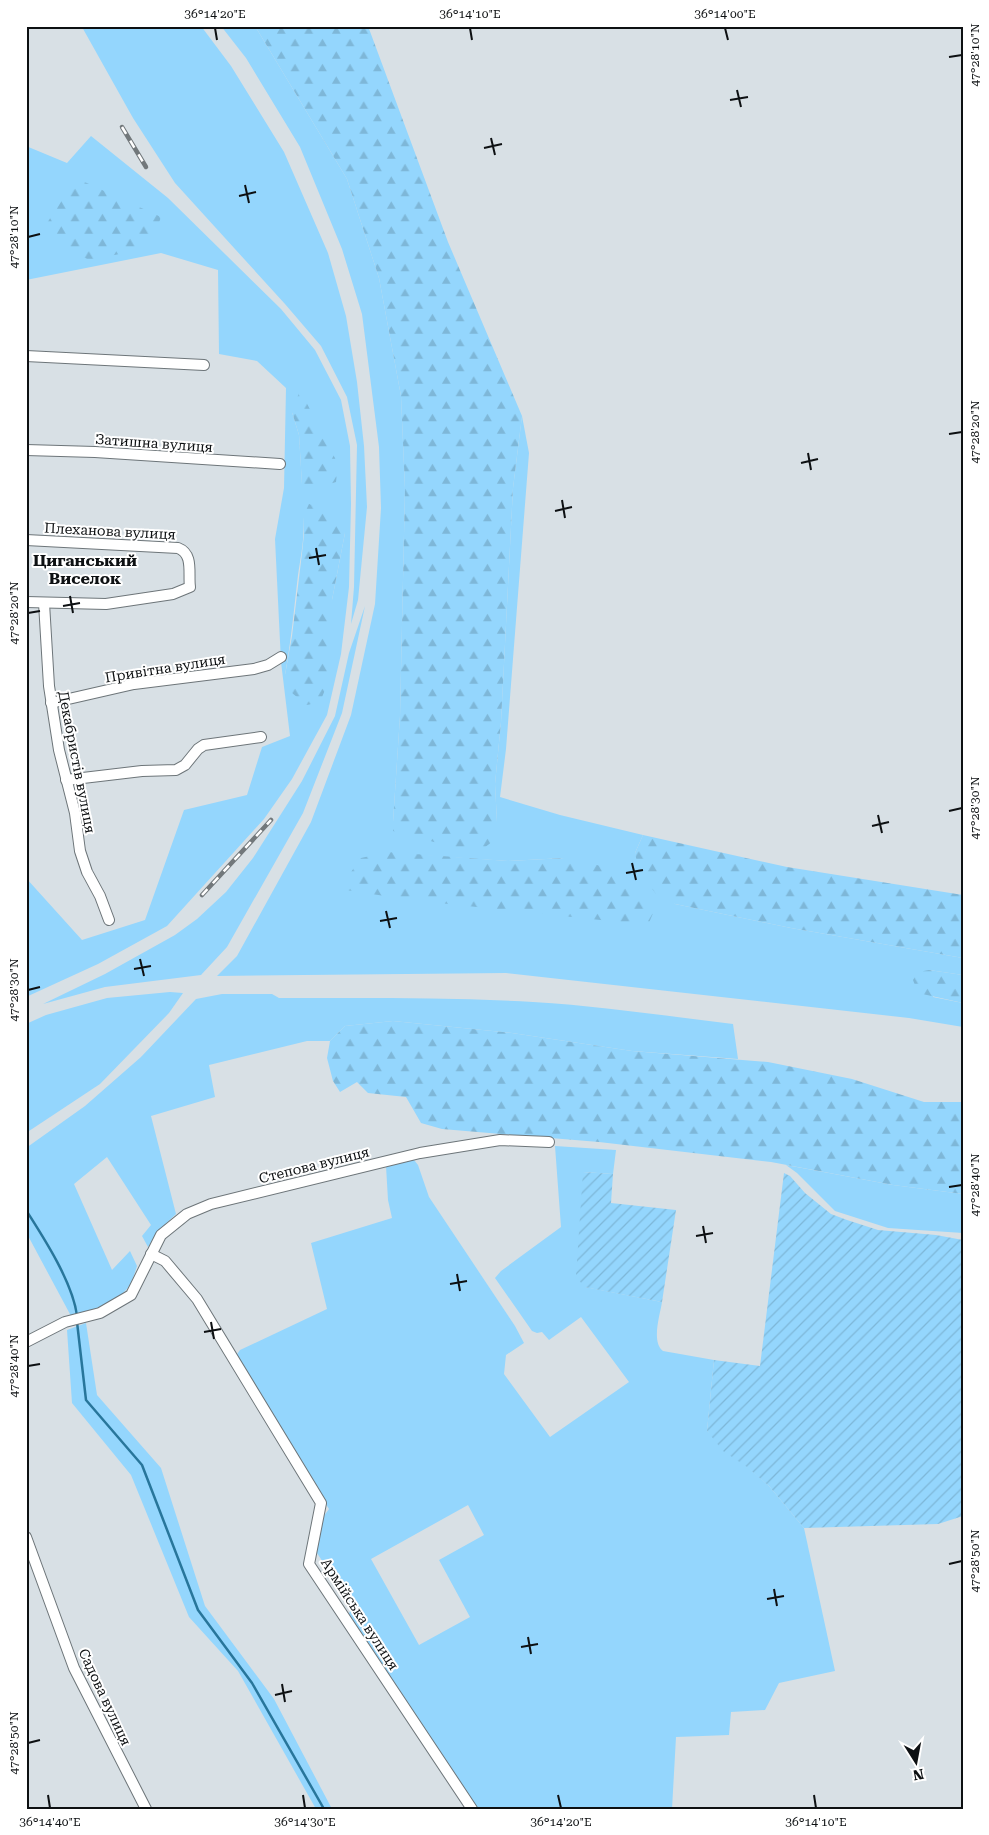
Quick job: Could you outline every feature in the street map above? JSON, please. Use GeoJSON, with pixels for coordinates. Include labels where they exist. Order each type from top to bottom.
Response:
{"type":"FeatureCollection","features":[{"type":"Feature","properties":{"kind":"street"},"geometry":{"type":"LineString","coordinates":[[26,356],[204,365]]}},
{"type":"Feature","properties":{"kind":"street","name":"Затишна вулиця"},"geometry":{"type":"LineString","coordinates":[[26,450],[96,452],[280,464]]}},
{"type":"Feature","properties":{"kind":"street","name":"Плеханова вулиця"},"geometry":{"type":"LineString","coordinates":[[26,540],[178,548],[186,552],[188,557],[190,587],[173,594],[106,604],[44,603]]}},
{"type":"Feature","properties":{"kind":"street"},"geometry":{"type":"LineString","coordinates":[[26,602],[44,603]]}},
{"type":"Feature","properties":{"kind":"street","name":"Декабристів вулиця"},"geometry":{"type":"LineString","coordinates":[[44,603],[44,631],[50,703],[76,819],[78,846],[82,860],[100,896],[109,920]]}},
{"type":"Feature","properties":{"kind":"street","name":"Привітна вулиця"},"geometry":{"type":"LineString","coordinates":[[50,703],[134,684],[254,668],[268,665],[281,656]]}},
{"type":"Feature","properties":{"kind":"street"},"geometry":{"type":"LineString","coordinates":[[66,780],[142,771],[176,770],[185,765],[198,749],[204,745],[261,737]]}},
{"type":"Feature","properties":{"kind":"street","name":"Степова вулиця"},"geometry":{"type":"LineString","coordinates":[[26,1342],[65,1322],[100,1313],[131,1295],[161,1235],[187,1214],[211,1204],[420,1154],[500,1140],[549,1142]]}},
{"type":"Feature","properties":{"kind":"street","name":"Армійська вулиця"},"geometry":{"type":"LineString","coordinates":[[151,1254],[165,1261],[197,1299],[321,1502],[309,1564],[472,1809]]}},
{"type":"Feature","properties":{"kind":"street","name":"Садова вулиця"},"geometry":{"type":"LineString","coordinates":[[26,1537],[74,1668],[146,1809]]}},
{"type":"Feature","properties":{"kind":"green space"},"geometry":{"type":"Polygon","coordinates":[[[83,26],[201,26],[231,66],[284,152],[328,253],[346,316],[357,382],[364,446],[367,507],[358,600],[351,624],[354,587],[357,445],[347,397],[321,346],[175,183],[133,118],[83,26]]]}},
{"type":"Feature","properties":{"kind":"green space"},"geometry":{"type":"Polygon","coordinates":[[[221,26],[255,26],[347,179],[379,278],[401,396],[405,489],[400,716],[393,831],[497,822],[495,784],[501,722],[513,488],[522,416],[529,453],[506,749],[500,797],[560,815],[643,835],[635,853],[675,904],[791,928],[963,958],[963,975],[929,970],[933,997],[963,1003],[963,1027],[909,1018],[506,973],[217,976],[237,956],[311,822],[351,715],[375,604],[381,508],[379,447],[362,314],[342,249],[300,147],[246,58],[221,26]],[[388,853],[411,900],[565,858],[508,861],[388,853]]]}},
{"type":"Feature","properties":{"kind":"green space"},"geometry":{"type":"Polygon","coordinates":[[[255,26],[368,26],[448,242],[522,416],[513,488],[501,722],[495,784],[497,822],[493,841],[484,848],[464,850],[393,831],[400,716],[405,489],[401,396],[379,278],[347,179],[255,26]]]}},
{"type":"Feature","properties":{"kind":"green space"},"geometry":{"type":"Polygon","coordinates":[[[91,136],[168,198],[281,309],[315,350],[341,400],[350,446],[349,587],[341,654],[327,715],[292,779],[264,819],[167,926],[98,964],[26,997],[26,878],[82,940],[145,920],[184,810],[247,795],[262,747],[290,736],[281,662],[275,539],[284,488],[286,388],[257,361],[219,354],[218,270],[161,253],[26,280],[26,146],[67,163],[91,136]],[[292,412],[299,435],[302,484],[336,482],[292,412]],[[303,517],[302,546],[285,675],[332,600],[345,533],[303,517]]]}},
{"type":"Feature","properties":{"kind":"green space"},"geometry":{"type":"Polygon","coordinates":[[[76,178],[161,217],[150,248],[89,260],[40,234],[76,178]]]}},
{"type":"Feature","properties":{"kind":"green space"},"geometry":{"type":"Polygon","coordinates":[[[300,390],[338,464],[336,482],[317,488],[302,485],[299,435],[292,412],[300,390]]]}},
{"type":"Feature","properties":{"kind":"green space"},"geometry":{"type":"Polygon","coordinates":[[[309,504],[336,512],[345,533],[332,600],[327,685],[320,702],[307,705],[292,693],[285,675],[292,636],[302,553],[303,517],[309,504]]]}},
{"type":"Feature","properties":{"kind":"green space"},"geometry":{"type":"Polygon","coordinates":[[[365,606],[342,713],[303,813],[227,947],[201,975],[105,987],[43,1004],[105,974],[175,935],[197,919],[226,892],[253,858],[302,781],[335,716],[349,653],[365,606]]]}},
{"type":"Feature","properties":{"kind":"green space"},"geometry":{"type":"Polygon","coordinates":[[[643,835],[787,867],[963,895],[963,958],[791,928],[675,904],[656,894],[639,871],[635,853],[643,835]]]}},
{"type":"Feature","properties":{"kind":"green space"},"geometry":{"type":"Polygon","coordinates":[[[388,852],[508,861],[565,858],[606,867],[631,882],[654,911],[648,925],[411,900],[339,889],[361,858],[388,852]]]}},
{"type":"Feature","properties":{"kind":"green space"},"geometry":{"type":"Polygon","coordinates":[[[929,970],[963,975],[963,1003],[918,993],[913,980],[918,972],[929,970]]]}},
{"type":"Feature","properties":{"kind":"green space"},"geometry":{"type":"Polygon","coordinates":[[[170,992],[183,993],[169,1013],[100,1084],[26,1133],[26,1024],[46,1015],[107,998],[170,992]]]}},
{"type":"Feature","properties":{"kind":"green space"},"geometry":{"type":"Polygon","coordinates":[[[222,994],[272,994],[279,998],[501,1000],[608,1009],[733,1024],[738,1059],[632,1051],[512,1033],[393,1021],[345,1026],[330,1041],[307,1041],[209,1065],[215,1097],[151,1116],[176,1214],[158,1231],[148,1247],[142,1236],[151,1225],[107,1157],[74,1184],[112,1270],[130,1251],[137,1266],[129,1285],[120,1296],[100,1307],[71,1316],[26,1232],[26,1148],[85,1106],[141,1057],[196,999],[222,994]]]}},
{"type":"Feature","properties":{"kind":"green space"},"geometry":{"type":"Polygon","coordinates":[[[393,1021],[512,1033],[632,1051],[768,1062],[852,1079],[924,1102],[963,1102],[963,1194],[893,1185],[771,1162],[599,1142],[442,1129],[421,1123],[406,1097],[368,1093],[357,1082],[340,1092],[333,1081],[327,1058],[330,1041],[345,1026],[393,1021]]]}},
{"type":"Feature","properties":{"kind":"green space"},"geometry":{"type":"Polygon","coordinates":[[[555,1146],[616,1150],[613,1174],[583,1172],[585,1287],[662,1302],[657,1335],[659,1347],[663,1351],[714,1360],[707,1431],[769,1486],[804,1528],[835,1671],[779,1683],[765,1710],[731,1712],[729,1735],[676,1737],[672,1809],[477,1809],[463,1792],[347,1619],[352,1606],[315,1550],[323,1517],[329,1509],[235,1357],[240,1350],[327,1309],[311,1243],[392,1218],[388,1200],[386,1166],[409,1159],[414,1160],[418,1165],[429,1197],[515,1326],[524,1343],[506,1355],[504,1374],[550,1437],[629,1382],[581,1317],[549,1340],[542,1332],[532,1331],[495,1278],[501,1271],[561,1227],[555,1146]],[[468,1505],[371,1559],[419,1645],[470,1617],[439,1560],[484,1535],[468,1505]]]}},
{"type":"Feature","properties":{"kind":"green space"},"geometry":{"type":"Polygon","coordinates":[[[786,1165],[893,1185],[963,1194],[963,1233],[888,1228],[835,1211],[797,1173],[786,1165]]]}},
{"type":"Feature","properties":{"kind":"green space"},"geometry":{"type":"Polygon","coordinates":[[[583,1172],[613,1174],[611,1203],[676,1210],[662,1302],[584,1287],[576,1276],[583,1172]]]}},
{"type":"Feature","properties":{"kind":"green space"},"geometry":{"type":"Polygon","coordinates":[[[784,1173],[790,1176],[805,1193],[831,1214],[847,1220],[878,1230],[936,1235],[963,1240],[963,1516],[938,1524],[804,1528],[769,1486],[747,1467],[723,1451],[707,1431],[714,1360],[760,1366],[784,1173]]]}},
{"type":"Feature","properties":{"kind":"green space"},"geometry":{"type":"Polygon","coordinates":[[[86,1323],[97,1395],[161,1468],[205,1606],[274,1699],[332,1809],[316,1809],[238,1671],[189,1617],[131,1475],[72,1403],[67,1330],[86,1323]]]}},
{"type":"Feature","properties":{"kind":"waterway"},"geometry":{"type":"LineString","coordinates":[[26,1210],[64,1275],[77,1316]]}},
{"type":"Feature","properties":{"kind":"waterway"},"geometry":{"type":"LineString","coordinates":[[77,1322],[86,1400],[142,1465],[198,1610],[252,1683],[324,1809]]}},
{"type":"Feature","properties":{"kind":"railway"},"geometry":{"type":"LineString","coordinates":[[122,127],[146,167]]}},
{"type":"Feature","properties":{"kind":"railway"},"geometry":{"type":"LineString","coordinates":[[202,895],[271,820]]}},
{"type":"Feature","properties":{"kind":"district","name":"Циганський Виселок"},"geometry":{"type":"Point","coordinates":[85,569]}}]}
